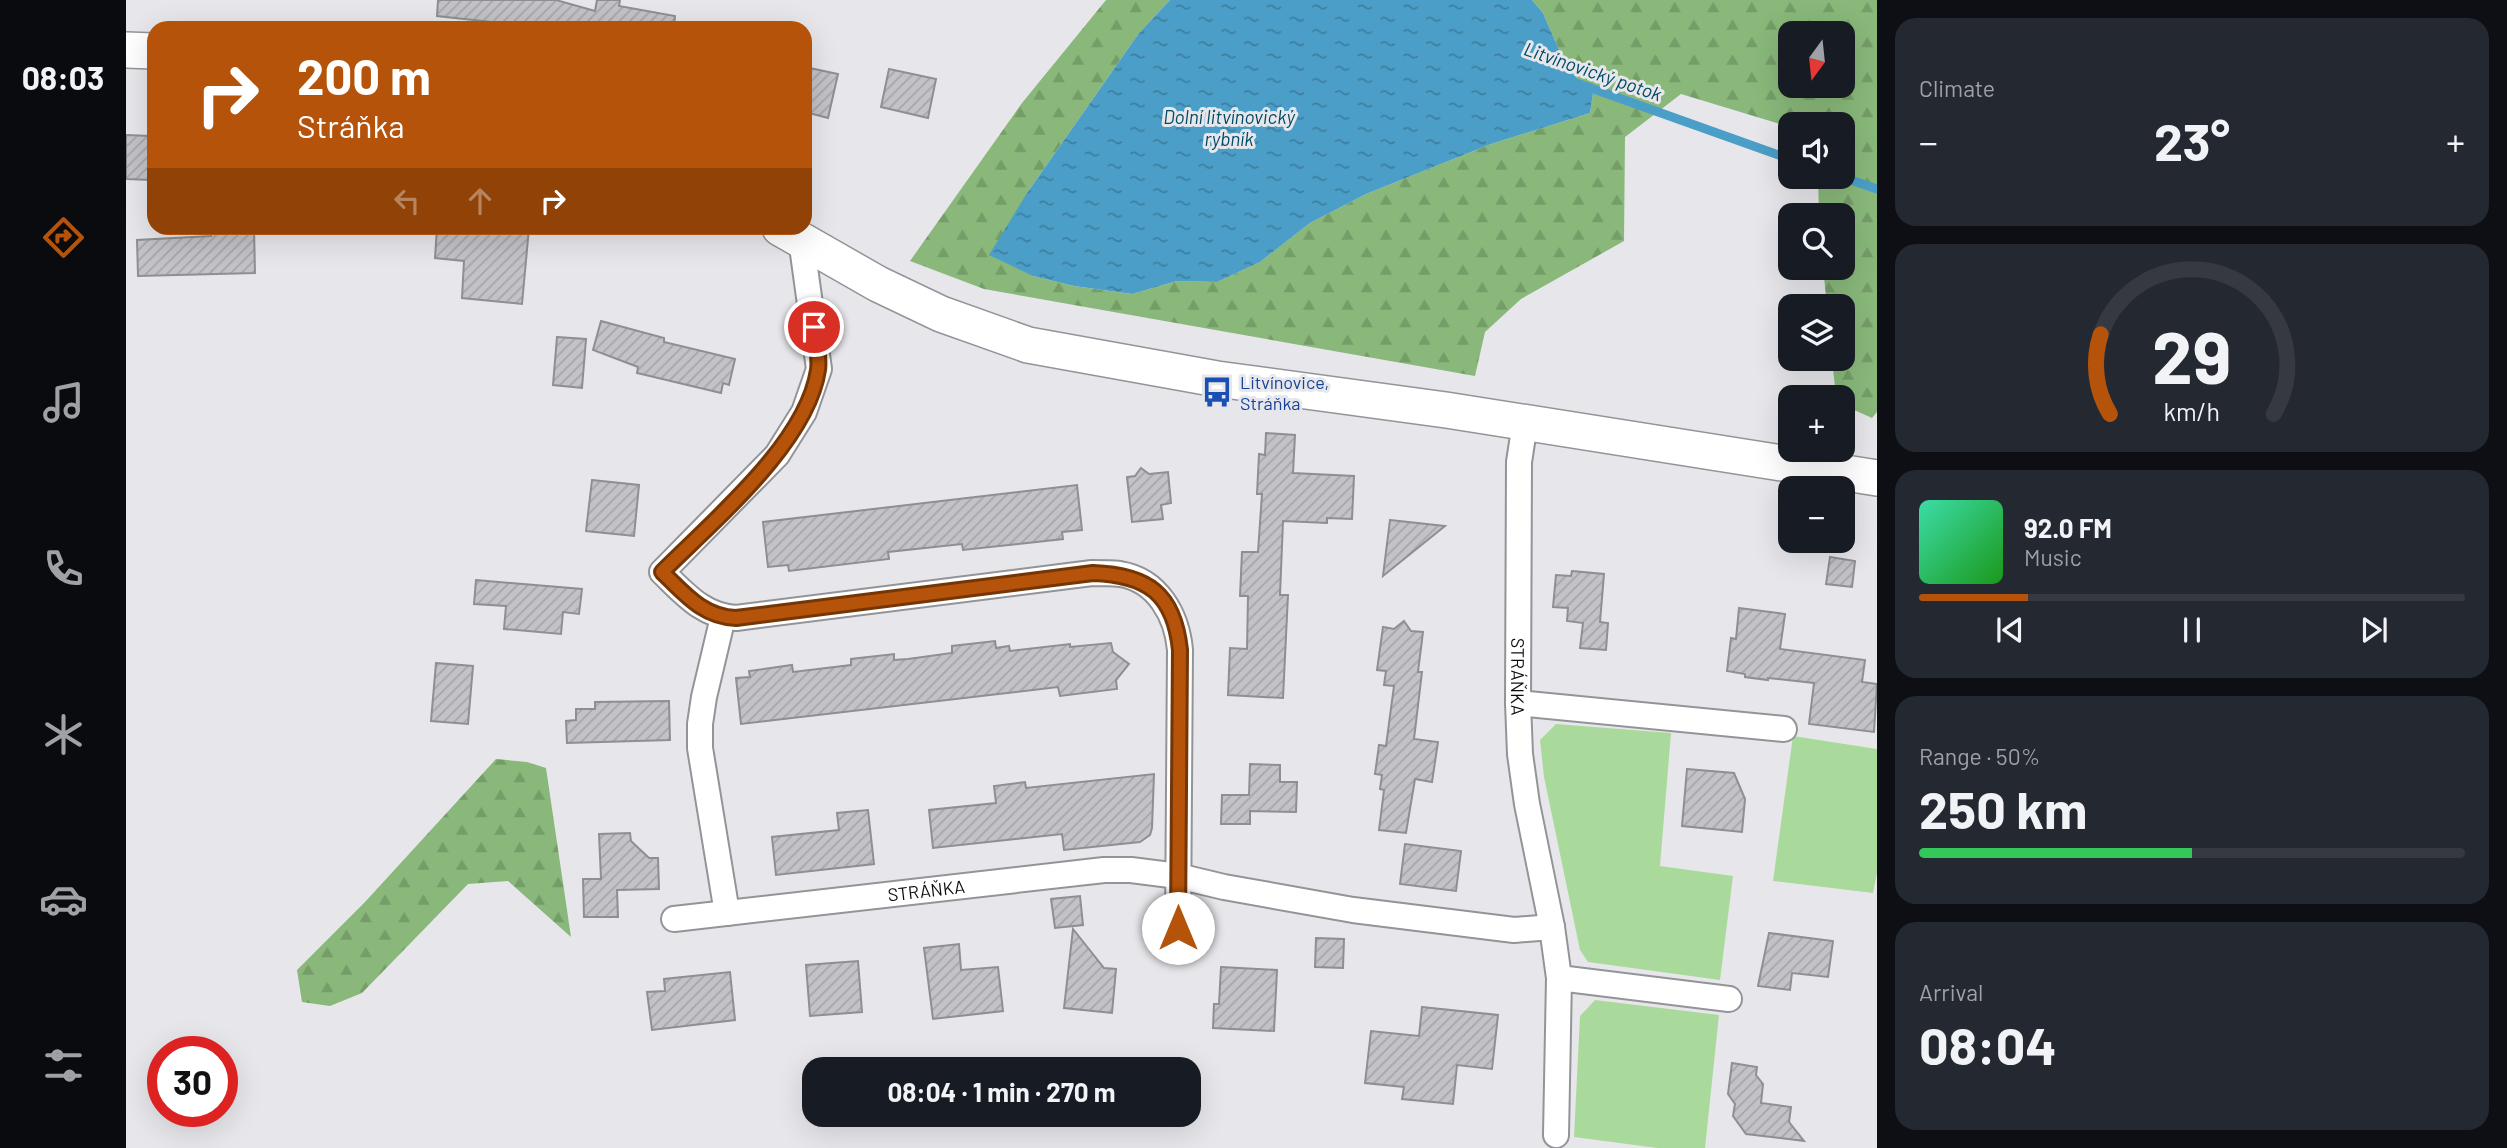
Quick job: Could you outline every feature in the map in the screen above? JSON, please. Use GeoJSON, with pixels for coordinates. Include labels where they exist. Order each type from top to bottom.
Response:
{"type":"FeatureCollection","features":[{"type":"Feature","properties":{"kind":"street"},"geometry":{"type":"LineString","coordinates":[[126,50],[147,51]]}},
{"type":"Feature","properties":{"kind":"street"},"geometry":{"type":"LineString","coordinates":[[790,235],[819,369],[804,412],[778,455],[662,572],[695,604],[708,612],[736,618],[1093,573],[1123,574],[1143,583],[1167,605],[1178,631],[1180,650],[1178,928]]}},
{"type":"Feature","properties":{"kind":"street"},"geometry":{"type":"LineString","coordinates":[[793,235],[878,284],[941,314],[1028,345],[1217,379],[1525,423],[1877,478]]}},
{"type":"Feature","properties":{"kind":"street","name":"STRÁŇKA"},"geometry":{"type":"LineString","coordinates":[[1525,423],[1519,462],[1520,754],[1559,978],[1556,1135]]}},
{"type":"Feature","properties":{"kind":"street"},"geometry":{"type":"LineString","coordinates":[[723,617],[700,724],[700,748],[727,913]]}},
{"type":"Feature","properties":{"kind":"street"},"geometry":{"type":"LineString","coordinates":[[1518,703],[1784,729]]}},
{"type":"Feature","properties":{"kind":"street","name":"STRÁŇKA"},"geometry":{"type":"LineString","coordinates":[[674,919],[1104,870],[1131,870],[1178,876],[1224,887],[1353,909],[1514,930],[1552,927]]}},
{"type":"Feature","properties":{"kind":"street"},"geometry":{"type":"LineString","coordinates":[[1559,978],[1729,999]]}},
{"type":"Feature","properties":{"kind":"green space"},"geometry":{"type":"Polygon","coordinates":[[[1106,0],[1170,0],[1139,33],[1027,193],[1033,276],[1074,286],[1132,294],[1177,281],[1217,282],[1260,262],[1310,223],[1366,194],[1491,144],[1590,113],[1593,94],[1567,68],[1543,13],[1532,0],[1877,0],[1877,412],[1872,418],[1855,410],[1855,385],[1835,385],[1833,371],[1855,371],[1855,294],[1826,294],[1824,280],[1855,280],[1855,203],[1819,203],[1818,189],[1855,189],[1855,112],[1778,112],[1778,123],[1681,94],[1625,137],[1624,241],[1521,299],[1485,332],[1475,376],[984,289],[910,261],[1022,103],[1106,0]]]}},
{"type":"Feature","properties":{"kind":"green space"},"geometry":{"type":"Polygon","coordinates":[[[1556,724],[1671,733],[1660,866],[1733,876],[1720,980],[1588,962],[1580,950],[1544,777],[1540,740],[1556,724]]]}},
{"type":"Feature","properties":{"kind":"green space"},"geometry":{"type":"Polygon","coordinates":[[[1793,736],[1877,749],[1877,873],[1873,893],[1773,881],[1793,736]]]}},
{"type":"Feature","properties":{"kind":"green space"},"geometry":{"type":"Polygon","coordinates":[[[496,759],[527,762],[546,768],[571,937],[508,881],[468,884],[362,993],[330,1006],[302,1002],[297,970],[365,902],[496,759]]]}},
{"type":"Feature","properties":{"kind":"green space"},"geometry":{"type":"Polygon","coordinates":[[[1595,1000],[1719,1015],[1705,1148],[1657,1148],[1574,1137],[1580,1016],[1595,1000]]]}},
{"type":"Feature","properties":{"kind":"water","name":"Dolní litvínovický rybník"},"geometry":{"type":"Polygon","coordinates":[[[1170,0],[1532,0],[1543,13],[1567,68],[1593,94],[1590,113],[1491,144],[1366,194],[1310,223],[1260,262],[1217,282],[1177,281],[1132,294],[1074,286],[1033,276],[989,255],[1027,193],[1139,33],[1170,0]]]}},
{"type":"Feature","properties":{"kind":"building"},"geometry":{"type":"Polygon","coordinates":[[[438,0],[556,0],[595,11],[597,0],[620,0],[619,6],[675,16],[675,21],[482,21],[437,16],[438,0]]]}},
{"type":"Feature","properties":{"kind":"building"},"geometry":{"type":"Polygon","coordinates":[[[812,68],[838,74],[828,118],[812,114],[812,68]]]}},
{"type":"Feature","properties":{"kind":"building"},"geometry":{"type":"Polygon","coordinates":[[[889,69],[936,79],[928,118],[881,107],[889,69]]]}},
{"type":"Feature","properties":{"kind":"building"},"geometry":{"type":"Polygon","coordinates":[[[126,135],[147,136],[147,180],[126,179],[126,135]]]}},
{"type":"Feature","properties":{"kind":"building"},"geometry":{"type":"Polygon","coordinates":[[[254,235],[255,273],[138,276],[137,240],[254,235]]]}},
{"type":"Feature","properties":{"kind":"building"},"geometry":{"type":"Polygon","coordinates":[[[437,235],[528,235],[522,304],[462,298],[464,261],[435,258],[437,235]]]}},
{"type":"Feature","properties":{"kind":"building"},"geometry":{"type":"Polygon","coordinates":[[[601,321],[664,338],[664,342],[735,359],[729,385],[723,383],[721,393],[637,373],[638,367],[593,350],[601,321]]]}},
{"type":"Feature","properties":{"kind":"building"},"geometry":{"type":"Polygon","coordinates":[[[557,337],[586,339],[582,388],[553,385],[557,337]]]}},
{"type":"Feature","properties":{"kind":"building"},"geometry":{"type":"Polygon","coordinates":[[[1266,433],[1295,435],[1293,473],[1354,476],[1352,519],[1327,518],[1327,523],[1283,521],[1280,595],[1288,595],[1283,698],[1228,695],[1230,648],[1247,649],[1248,596],[1240,596],[1242,552],[1258,552],[1262,494],[1257,494],[1259,454],[1265,455],[1266,433]]]}},
{"type":"Feature","properties":{"kind":"building"},"geometry":{"type":"Polygon","coordinates":[[[1141,468],[1149,474],[1168,472],[1171,503],[1161,505],[1163,519],[1132,522],[1127,477],[1135,476],[1141,468]]]}},
{"type":"Feature","properties":{"kind":"building"},"geometry":{"type":"Polygon","coordinates":[[[592,480],[639,485],[634,536],[586,531],[592,480]]]}},
{"type":"Feature","properties":{"kind":"building"},"geometry":{"type":"Polygon","coordinates":[[[1077,485],[1082,530],[1062,532],[1063,539],[963,550],[962,544],[888,552],[889,559],[789,571],[788,565],[768,567],[763,522],[1077,485]]]}},
{"type":"Feature","properties":{"kind":"building"},"geometry":{"type":"Polygon","coordinates":[[[1390,520],[1445,526],[1383,576],[1390,520]]]}},
{"type":"Feature","properties":{"kind":"building"},"geometry":{"type":"Polygon","coordinates":[[[1830,557],[1855,561],[1852,587],[1826,584],[1830,557]]]}},
{"type":"Feature","properties":{"kind":"building"},"geometry":{"type":"Polygon","coordinates":[[[1572,571],[1604,574],[1600,622],[1608,623],[1606,650],[1580,648],[1583,623],[1567,621],[1568,608],[1553,607],[1556,575],[1571,576],[1572,571]]]}},
{"type":"Feature","properties":{"kind":"building"},"geometry":{"type":"Polygon","coordinates":[[[476,580],[582,589],[579,614],[563,612],[561,634],[504,629],[506,606],[474,604],[476,580]]]}},
{"type":"Feature","properties":{"kind":"building"},"geometry":{"type":"Polygon","coordinates":[[[1739,608],[1785,614],[1780,649],[1865,660],[1862,682],[1877,684],[1874,732],[1809,724],[1814,683],[1745,677],[1745,674],[1727,671],[1731,638],[1736,639],[1739,608]]]}},
{"type":"Feature","properties":{"kind":"building"},"geometry":{"type":"Polygon","coordinates":[[[1404,621],[1411,631],[1423,632],[1418,672],[1422,672],[1414,739],[1438,742],[1432,782],[1415,779],[1406,833],[1379,830],[1384,790],[1380,789],[1382,775],[1375,774],[1379,745],[1386,746],[1394,686],[1384,685],[1386,671],[1377,670],[1383,627],[1394,629],[1404,621]]]}},
{"type":"Feature","properties":{"kind":"building"},"geometry":{"type":"Polygon","coordinates":[[[995,641],[996,648],[1009,646],[1010,651],[1070,644],[1070,647],[1111,643],[1113,652],[1129,664],[1116,680],[1117,689],[1060,696],[1058,687],[741,724],[736,678],[750,677],[749,671],[792,665],[793,672],[851,665],[851,659],[894,654],[894,660],[908,659],[952,653],[952,646],[995,641]]]}},
{"type":"Feature","properties":{"kind":"building"},"geometry":{"type":"Polygon","coordinates":[[[436,663],[473,666],[468,724],[431,721],[436,663]]]}},
{"type":"Feature","properties":{"kind":"building"},"geometry":{"type":"Polygon","coordinates":[[[669,701],[670,740],[567,743],[566,721],[576,720],[576,709],[595,709],[595,702],[669,701]]]}},
{"type":"Feature","properties":{"kind":"building"},"geometry":{"type":"Polygon","coordinates":[[[1250,764],[1280,765],[1280,782],[1297,782],[1296,812],[1250,811],[1250,824],[1221,824],[1222,795],[1249,795],[1250,764]]]}},
{"type":"Feature","properties":{"kind":"building"},"geometry":{"type":"Polygon","coordinates":[[[1687,769],[1734,773],[1745,799],[1742,832],[1682,826],[1687,769]]]}},
{"type":"Feature","properties":{"kind":"building"},"geometry":{"type":"Polygon","coordinates":[[[1154,774],[1152,828],[1150,835],[1140,842],[1064,850],[1062,834],[933,848],[929,810],[996,803],[994,786],[1025,782],[1026,788],[1154,774]]]}},
{"type":"Feature","properties":{"kind":"building"},"geometry":{"type":"Polygon","coordinates":[[[868,810],[874,864],[776,875],[772,837],[839,830],[837,813],[868,810]]]}},
{"type":"Feature","properties":{"kind":"building"},"geometry":{"type":"Polygon","coordinates":[[[630,833],[631,841],[649,858],[658,858],[659,889],[617,890],[618,917],[584,917],[583,879],[601,879],[599,834],[630,833]]]}},
{"type":"Feature","properties":{"kind":"building"},"geometry":{"type":"Polygon","coordinates":[[[1405,844],[1461,851],[1456,891],[1400,884],[1405,844]]]}},
{"type":"Feature","properties":{"kind":"building"},"geometry":{"type":"Polygon","coordinates":[[[1080,896],[1083,925],[1055,928],[1051,899],[1080,896]]]}},
{"type":"Feature","properties":{"kind":"building"},"geometry":{"type":"Polygon","coordinates":[[[1073,929],[1104,968],[1116,969],[1112,1013],[1064,1008],[1073,929]]]}},
{"type":"Feature","properties":{"kind":"building"},"geometry":{"type":"Polygon","coordinates":[[[1769,933],[1833,941],[1828,977],[1792,973],[1790,990],[1758,986],[1769,933]]]}},
{"type":"Feature","properties":{"kind":"building"},"geometry":{"type":"Polygon","coordinates":[[[1316,938],[1344,939],[1343,968],[1315,967],[1316,938]]]}},
{"type":"Feature","properties":{"kind":"building"},"geometry":{"type":"Polygon","coordinates":[[[959,944],[961,970],[998,967],[1003,1011],[933,1019],[924,948],[959,944]]]}},
{"type":"Feature","properties":{"kind":"building"},"geometry":{"type":"Polygon","coordinates":[[[858,961],[862,1012],[810,1016],[806,965],[858,961]]]}},
{"type":"Feature","properties":{"kind":"building"},"geometry":{"type":"Polygon","coordinates":[[[1221,967],[1277,970],[1274,1031],[1213,1028],[1214,1004],[1219,1004],[1221,967]]]}},
{"type":"Feature","properties":{"kind":"building"},"geometry":{"type":"Polygon","coordinates":[[[730,972],[735,1020],[652,1030],[647,992],[665,991],[664,979],[730,972]]]}},
{"type":"Feature","properties":{"kind":"building"},"geometry":{"type":"Polygon","coordinates":[[[1422,1007],[1498,1015],[1492,1069],[1457,1065],[1453,1104],[1402,1099],[1404,1087],[1365,1083],[1371,1031],[1419,1036],[1422,1007]]]}},
{"type":"Feature","properties":{"kind":"building"},"geometry":{"type":"Polygon","coordinates":[[[1732,1063],[1757,1067],[1756,1075],[1763,1084],[1761,1103],[1791,1107],[1789,1122],[1804,1141],[1746,1134],[1733,1116],[1735,1104],[1728,1094],[1732,1063]]]}},
{"type":"Feature","properties":{"kind":"waterway","name":"Litvínovický potok"},"geometry":{"type":"LineString","coordinates":[[1574,82],[1778,155]]}},
{"type":"Feature","properties":{"kind":"waterway","name":"Litvínovický potok"},"geometry":{"type":"LineString","coordinates":[[1855,181],[1877,189]]}},
{"type":"Feature","properties":{"kind":"place","name":"Litvínovice, Stráňka"},"geometry":{"type":"Point","coordinates":[1217,392]}},
{"type":"Feature","properties":{"kind":"route"},"geometry":{"type":"LineString","coordinates":[[814,327],[819,369],[804,412],[778,455],[662,572],[695,604],[708,612],[736,618],[1093,573],[1123,574],[1143,583],[1167,605],[1178,631],[1180,650],[1178,928]]}}]}
